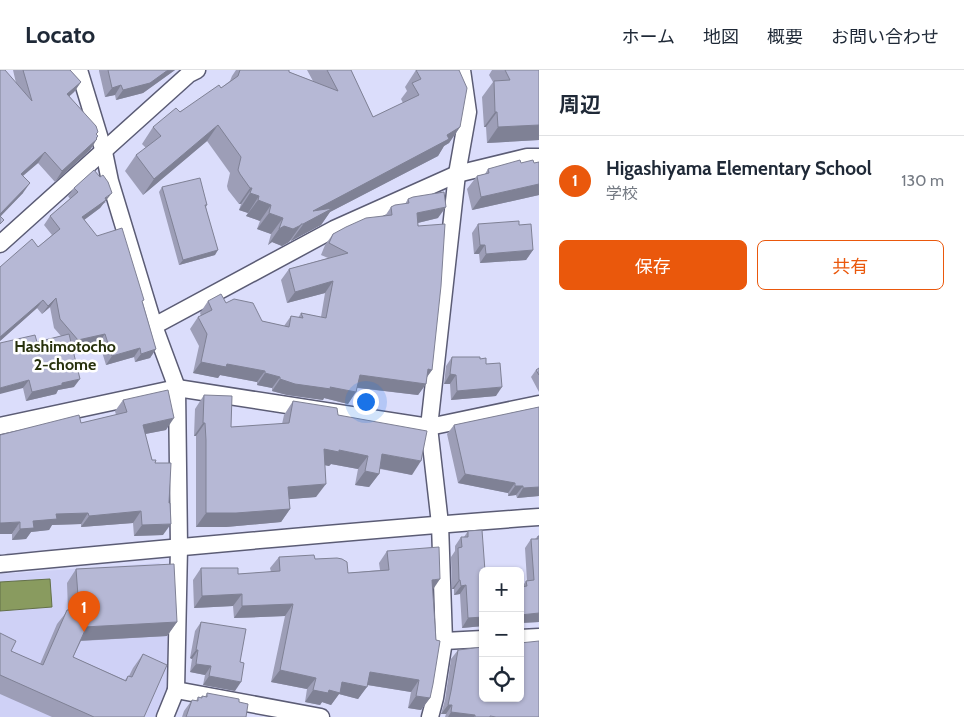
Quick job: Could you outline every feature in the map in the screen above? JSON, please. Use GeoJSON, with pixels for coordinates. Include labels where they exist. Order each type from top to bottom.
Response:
{"type":"FeatureCollection","features":[{"type":"Feature","properties":{"kind":"street"},"geometry":{"type":"LineString","coordinates":[[79,70],[154,326],[177,388],[179,547],[176,690],[165,717]]}},
{"type":"Feature","properties":{"kind":"street"},"geometry":{"type":"LineString","coordinates":[[0,244],[189,74],[197,70]]}},
{"type":"Feature","properties":{"kind":"street"},"geometry":{"type":"LineString","coordinates":[[430,717],[444,641],[440,524],[429,426],[457,174],[468,112],[462,70]]}},
{"type":"Feature","properties":{"kind":"street"},"geometry":{"type":"LineString","coordinates":[[154,326],[334,229],[457,174],[527,157],[539,157]]}},
{"type":"Feature","properties":{"kind":"street"},"geometry":{"type":"LineString","coordinates":[[0,426],[177,388],[429,426],[539,404]]}},
{"type":"Feature","properties":{"kind":"street"},"geometry":{"type":"LineString","coordinates":[[0,564],[440,524],[539,517]]}},
{"type":"Feature","properties":{"kind":"street"},"geometry":{"type":"LineString","coordinates":[[524,638],[539,637]]}},
{"type":"Feature","properties":{"kind":"street"},"geometry":{"type":"LineString","coordinates":[[444,641],[479,639]]}},
{"type":"Feature","properties":{"kind":"street"},"geometry":{"type":"LineString","coordinates":[[176,690],[321,717]]}},
{"type":"Feature","properties":{"kind":"shaded area"},"geometry":{"type":"Polygon","coordinates":[[[159,563],[167,570],[168,690],[155,717],[0,717],[0,574],[159,563]]]}},
{"type":"Feature","properties":{"kind":"shaded area"},"geometry":{"type":"Polygon","coordinates":[[[50,579],[52,607],[0,611],[0,582],[50,579]]]}},
{"type":"Feature","properties":{"kind":"building"},"geometry":{"type":"Polygon","coordinates":[[[0,70],[5,70],[32,101],[23,70],[70,70],[81,82],[67,94],[96,126],[98,132],[96,134],[98,136],[62,171],[45,152],[21,174],[30,183],[0,214],[0,70]]]}},
{"type":"Feature","properties":{"kind":"building"},"geometry":{"type":"Polygon","coordinates":[[[108,70],[168,70],[150,83],[123,90],[121,85],[112,88],[108,70]]]}},
{"type":"Feature","properties":{"kind":"building"},"geometry":{"type":"Polygon","coordinates":[[[240,70],[289,70],[289,72],[338,91],[327,70],[351,70],[373,117],[419,95],[412,83],[421,79],[416,70],[459,70],[467,88],[460,127],[447,135],[449,139],[313,211],[333,208],[303,224],[293,229],[284,226],[279,229],[283,218],[269,213],[271,205],[258,200],[259,196],[250,193],[252,188],[250,188],[238,170],[241,157],[218,125],[154,179],[136,155],[161,136],[153,127],[176,108],[180,112],[219,85],[221,88],[238,76],[240,70]]]}},
{"type":"Feature","properties":{"kind":"building"},"geometry":{"type":"Polygon","coordinates":[[[505,70],[539,70],[539,125],[498,127],[497,112],[495,112],[494,81],[510,80],[505,70]]]}},
{"type":"Feature","properties":{"kind":"building"},"geometry":{"type":"Polygon","coordinates":[[[520,160],[521,163],[533,160],[534,163],[539,162],[539,184],[481,197],[477,176],[489,173],[488,169],[520,160]]]}},
{"type":"Feature","properties":{"kind":"building"},"geometry":{"type":"Polygon","coordinates":[[[94,170],[100,177],[103,175],[112,193],[105,198],[106,200],[82,217],[97,236],[122,228],[144,300],[142,301],[156,349],[141,354],[140,348],[112,356],[105,334],[78,340],[60,319],[56,298],[48,306],[43,300],[0,337],[0,267],[32,239],[38,247],[60,229],[50,216],[78,192],[74,188],[94,170]]]}},
{"type":"Feature","properties":{"kind":"building"},"geometry":{"type":"Polygon","coordinates":[[[200,178],[207,205],[205,205],[218,250],[183,260],[162,187],[200,178]]]}},
{"type":"Feature","properties":{"kind":"building"},"geometry":{"type":"Polygon","coordinates":[[[444,192],[446,207],[417,213],[418,226],[445,224],[441,286],[432,370],[428,369],[426,384],[360,375],[356,392],[330,387],[331,389],[295,384],[265,373],[265,371],[227,364],[226,367],[201,362],[207,334],[198,317],[212,310],[208,301],[221,294],[226,303],[234,299],[253,303],[262,321],[289,327],[291,316],[303,318],[301,313],[326,318],[333,281],[295,292],[289,269],[348,253],[329,243],[333,234],[346,227],[366,218],[392,215],[391,207],[409,203],[408,199],[413,197],[444,192]]]}},
{"type":"Feature","properties":{"kind":"building"},"geometry":{"type":"Polygon","coordinates":[[[0,216],[4,220],[0,224],[0,216]]]}},
{"type":"Feature","properties":{"kind":"building"},"geometry":{"type":"Polygon","coordinates":[[[519,221],[519,225],[531,224],[533,250],[486,254],[485,245],[480,245],[478,224],[519,221]]]}},
{"type":"Feature","properties":{"kind":"building"},"geometry":{"type":"Polygon","coordinates":[[[69,334],[80,379],[32,392],[29,380],[0,388],[0,343],[35,335],[37,342],[69,334]]]}},
{"type":"Feature","properties":{"kind":"building"},"geometry":{"type":"Polygon","coordinates":[[[452,357],[480,357],[480,359],[486,358],[486,364],[500,363],[502,387],[457,391],[456,375],[450,374],[452,357]]]}},
{"type":"Feature","properties":{"kind":"building"},"geometry":{"type":"Polygon","coordinates":[[[168,390],[174,418],[143,425],[152,460],[156,460],[155,463],[171,463],[169,503],[171,524],[142,525],[141,511],[89,516],[88,513],[56,514],[57,519],[33,521],[34,528],[20,529],[20,522],[0,523],[0,435],[79,415],[81,423],[127,412],[123,400],[168,390]]]}},
{"type":"Feature","properties":{"kind":"building"},"geometry":{"type":"Polygon","coordinates":[[[204,395],[232,396],[231,427],[289,423],[293,401],[337,408],[338,415],[427,431],[421,461],[382,454],[379,474],[365,471],[368,456],[324,449],[326,484],[288,487],[290,509],[206,513],[204,395]]]}},
{"type":"Feature","properties":{"kind":"building"},"geometry":{"type":"Polygon","coordinates":[[[539,407],[539,487],[523,488],[523,486],[515,486],[515,483],[465,474],[454,425],[539,407]]]}},
{"type":"Feature","properties":{"kind":"building"},"geometry":{"type":"Polygon","coordinates":[[[482,530],[485,567],[479,567],[479,617],[468,618],[466,585],[461,586],[459,580],[458,548],[462,547],[461,537],[468,537],[468,531],[482,530]]]}},
{"type":"Feature","properties":{"kind":"building"},"geometry":{"type":"Polygon","coordinates":[[[539,536],[539,613],[524,615],[524,586],[527,586],[526,581],[534,580],[531,539],[538,539],[539,536]]]}},
{"type":"Feature","properties":{"kind":"building"},"geometry":{"type":"Polygon","coordinates":[[[439,547],[440,579],[432,580],[436,640],[440,641],[430,698],[416,696],[419,680],[370,672],[367,687],[342,682],[340,693],[329,690],[328,693],[313,690],[316,678],[280,670],[293,604],[242,606],[242,594],[202,596],[201,568],[238,568],[238,574],[280,571],[279,557],[314,555],[315,559],[342,559],[347,562],[348,573],[389,570],[387,551],[439,547]]]}},
{"type":"Feature","properties":{"kind":"building"},"geometry":{"type":"Polygon","coordinates":[[[174,564],[177,622],[84,627],[86,628],[73,657],[126,681],[128,676],[132,677],[143,654],[167,665],[144,717],[94,717],[0,675],[0,633],[16,641],[11,651],[43,665],[67,610],[79,609],[76,569],[174,564]]]}},
{"type":"Feature","properties":{"kind":"building"},"geometry":{"type":"Polygon","coordinates":[[[201,622],[246,629],[240,662],[244,663],[241,682],[209,676],[211,666],[196,664],[198,650],[196,650],[201,622]]]}},
{"type":"Feature","properties":{"kind":"building"},"geometry":{"type":"Polygon","coordinates":[[[539,641],[539,717],[475,717],[475,715],[451,712],[452,705],[448,705],[458,650],[479,647],[479,702],[524,702],[524,643],[539,641]]]}},
{"type":"Feature","properties":{"kind":"building"},"geometry":{"type":"Polygon","coordinates":[[[207,693],[239,699],[239,702],[248,704],[246,717],[186,717],[192,700],[198,701],[198,697],[207,697],[207,693]]]}},
{"type":"Feature","properties":{"kind":"place","name":"Higashiyama Elementary School"},"geometry":{"type":"Point","coordinates":[84,632]}},
{"type":"Feature","properties":{"kind":"district","name":"Hashimotocho 2-chome"},"geometry":{"type":"Point","coordinates":[65,355]}}]}
